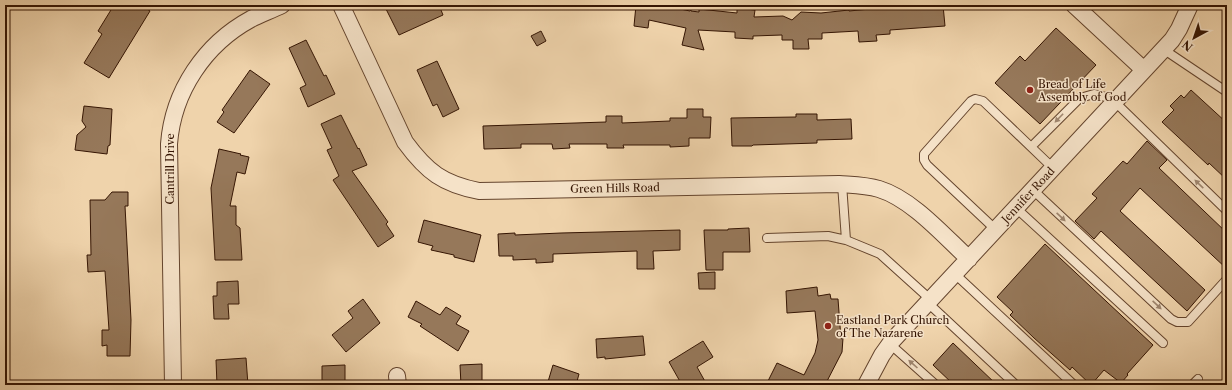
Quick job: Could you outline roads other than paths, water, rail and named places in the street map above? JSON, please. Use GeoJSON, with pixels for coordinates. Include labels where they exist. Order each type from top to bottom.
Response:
{"type":"FeatureCollection","features":[{"type":"Feature","properties":{"kind":"street","name":"Cantrill Drive"},"geometry":{"type":"LineString","coordinates":[[173,385],[169,144],[173,116],[185,86],[197,66],[211,49],[228,34],[251,19],[282,5]]}},
{"type":"Feature","properties":{"kind":"street","name":"Green Hills Road"},"geometry":{"type":"LineString","coordinates":[[341,5],[405,142],[417,158],[445,181],[461,187],[479,191],[842,184],[861,185],[880,189],[909,204],[969,259]]}},
{"type":"Feature","properties":{"kind":"street"},"geometry":{"type":"LineString","coordinates":[[1074,5],[1144,70]]}},
{"type":"Feature","properties":{"kind":"street","name":"Jennifer Road"},"geometry":{"type":"LineString","coordinates":[[866,385],[882,354],[890,344],[1163,49],[1179,29],[1190,5]]}},
{"type":"Feature","properties":{"kind":"lane"},"geometry":{"type":"LineString","coordinates":[[1163,49],[1227,92]]}},
{"type":"Feature","properties":{"kind":"lane"},"geometry":{"type":"LineString","coordinates":[[1031,147],[1080,98],[1094,94],[1106,97],[1115,102],[1227,211]]}},
{"type":"Feature","properties":{"kind":"lane"},"geometry":{"type":"LineString","coordinates":[[996,230],[927,165],[924,160],[924,154],[971,101],[975,99],[983,101],[1053,168]]}},
{"type":"Feature","properties":{"kind":"lane"},"geometry":{"type":"LineString","coordinates":[[842,184],[846,240]]}},
{"type":"Feature","properties":{"kind":"lane"},"geometry":{"type":"LineString","coordinates":[[1033,190],[1171,319],[1177,322],[1188,322],[1227,279]]}},
{"type":"Feature","properties":{"kind":"lane"},"geometry":{"type":"LineString","coordinates":[[1016,208],[1163,343]]}},
{"type":"Feature","properties":{"kind":"lane"},"geometry":{"type":"LineString","coordinates":[[767,238],[828,236],[846,240],[880,254],[1016,385]]}},
{"type":"Feature","properties":{"kind":"lane"},"geometry":{"type":"LineString","coordinates":[[955,274],[1074,385]]}},
{"type":"Feature","properties":{"kind":"lane"},"geometry":{"type":"LineString","coordinates":[[890,344],[936,385]]}},
{"type":"Feature","properties":{"kind":"place","name":"Bread of Life Assembly of God"},"geometry":{"type":"Point","coordinates":[1030,90]}},
{"type":"Feature","properties":{"kind":"place","name":"Eastland Park Church of The Nazarene"},"geometry":{"type":"Point","coordinates":[828,326]}}]}
